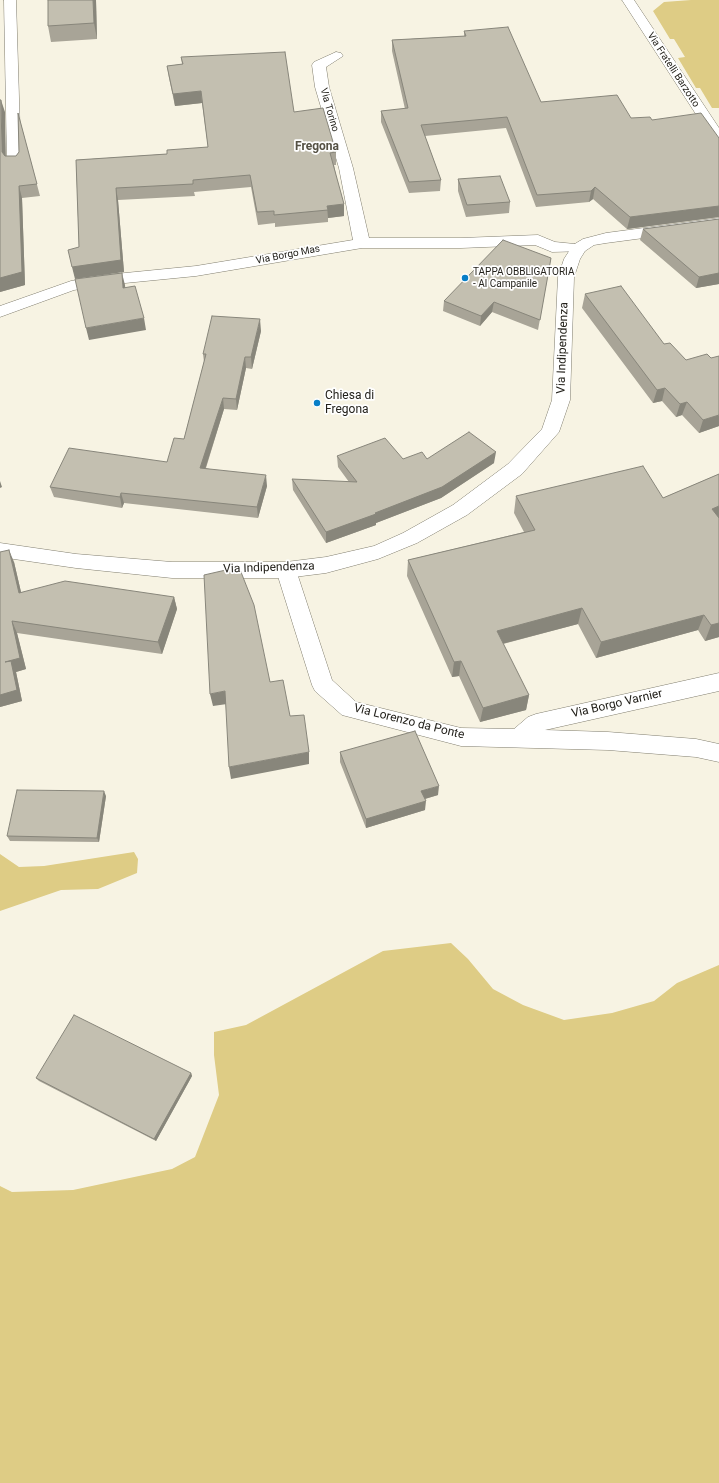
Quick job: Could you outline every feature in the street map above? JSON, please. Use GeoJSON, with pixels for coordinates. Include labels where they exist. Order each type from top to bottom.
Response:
{"type":"FeatureCollection","features":[{"type":"Feature","properties":{"kind":"street"},"geometry":{"type":"LineString","coordinates":[[10,0],[14,164]]}},
{"type":"Feature","properties":{"kind":"street","name":"Via Fratelli Barzotto"},"geometry":{"type":"LineString","coordinates":[[628,0],[719,139]]}},
{"type":"Feature","properties":{"kind":"street","name":"Via Torino"},"geometry":{"type":"LineString","coordinates":[[336,56],[319,65],[322,86],[346,168],[362,243]]}},
{"type":"Feature","properties":{"kind":"street"},"geometry":{"type":"LineString","coordinates":[[579,248],[589,242],[606,238],[719,223]]}},
{"type":"Feature","properties":{"kind":"street","name":"Via Borgo Mas"},"geometry":{"type":"LineString","coordinates":[[0,312],[71,286],[105,280],[203,270],[362,243],[461,243],[538,240],[552,247],[579,248]]}},
{"type":"Feature","properties":{"kind":"street","name":"Via Indipendenza"},"geometry":{"type":"LineString","coordinates":[[0,550],[12,553],[76,561],[172,570],[286,570],[326,565],[370,554],[410,538],[460,510],[515,469],[550,432],[562,400],[566,277],[572,258],[579,248]]}},
{"type":"Feature","properties":{"kind":"street","name":"Via Lorenzo da Ponte"},"geometry":{"type":"LineString","coordinates":[[286,570],[323,685],[350,709],[461,737],[520,737],[608,741],[696,748],[719,752]]}},
{"type":"Feature","properties":{"kind":"street","name":"Via Borgo Varnier"},"geometry":{"type":"LineString","coordinates":[[520,737],[536,722],[719,682]]}},
{"type":"Feature","properties":{"kind":"shaded area"},"geometry":{"type":"Polygon","coordinates":[[[719,0],[719,108],[712,108],[700,88],[696,88],[678,58],[685,57],[674,39],[670,39],[653,11],[664,2],[719,0]]]}},
{"type":"Feature","properties":{"kind":"shaded area"},"geometry":{"type":"Polygon","coordinates":[[[134,852],[138,859],[137,873],[98,889],[61,890],[0,911],[0,854],[19,867],[44,866],[134,852]]]}},
{"type":"Feature","properties":{"kind":"shaded area"},"geometry":{"type":"Polygon","coordinates":[[[451,943],[468,959],[493,989],[523,1005],[564,1020],[612,1013],[654,1001],[677,983],[719,965],[719,1483],[0,1483],[0,1186],[12,1192],[73,1190],[172,1169],[195,1157],[219,1095],[214,1055],[214,1032],[246,1025],[383,951],[451,943]]]}},
{"type":"Feature","properties":{"kind":"building"},"geometry":{"type":"Polygon","coordinates":[[[48,0],[93,0],[94,23],[48,26],[48,0]]]}},
{"type":"Feature","properties":{"kind":"building"},"geometry":{"type":"Polygon","coordinates":[[[508,27],[541,102],[617,95],[631,118],[650,117],[652,120],[701,113],[719,138],[719,206],[630,217],[595,187],[591,191],[537,195],[507,117],[421,125],[441,180],[409,182],[381,111],[408,108],[392,40],[466,36],[464,31],[508,27]]]}},
{"type":"Feature","properties":{"kind":"building"},"geometry":{"type":"Polygon","coordinates":[[[285,52],[294,112],[323,108],[336,152],[330,153],[344,204],[327,206],[328,210],[274,215],[274,211],[257,212],[250,175],[193,180],[193,184],[116,188],[121,260],[72,267],[68,250],[79,247],[76,160],[167,154],[167,150],[208,147],[201,91],[173,94],[167,66],[183,64],[181,57],[285,52]]]}},
{"type":"Feature","properties":{"kind":"building"},"geometry":{"type":"Polygon","coordinates":[[[0,100],[2,152],[5,156],[16,156],[19,152],[18,113],[37,184],[19,186],[22,272],[0,278],[0,100]]]}},
{"type":"Feature","properties":{"kind":"building"},"geometry":{"type":"Polygon","coordinates":[[[500,176],[510,202],[467,205],[458,179],[500,176]]]}},
{"type":"Feature","properties":{"kind":"building"},"geometry":{"type":"Polygon","coordinates":[[[719,219],[719,273],[699,277],[643,229],[719,219]]]}},
{"type":"Feature","properties":{"kind":"building"},"geometry":{"type":"Polygon","coordinates":[[[503,240],[551,258],[540,320],[494,302],[481,316],[444,301],[503,240]]]}},
{"type":"Feature","properties":{"kind":"building"},"geometry":{"type":"Polygon","coordinates":[[[122,273],[123,288],[135,286],[144,318],[86,328],[75,279],[122,273]]]}},
{"type":"Feature","properties":{"kind":"building"},"geometry":{"type":"Polygon","coordinates":[[[621,286],[664,344],[670,343],[686,360],[707,354],[711,358],[719,356],[719,415],[703,420],[687,402],[680,404],[665,388],[657,390],[585,294],[621,286]]]}},
{"type":"Feature","properties":{"kind":"building"},"geometry":{"type":"Polygon","coordinates":[[[212,316],[260,319],[251,357],[245,357],[236,399],[223,398],[200,468],[266,475],[257,507],[121,493],[120,497],[50,487],[69,448],[167,462],[174,438],[184,439],[206,354],[203,354],[212,316]]]}},
{"type":"Feature","properties":{"kind":"building"},"geometry":{"type":"Polygon","coordinates":[[[469,432],[496,452],[442,487],[375,513],[376,514],[326,532],[292,479],[357,482],[337,456],[385,438],[403,459],[422,452],[427,459],[469,432]]]}},
{"type":"Feature","properties":{"kind":"building"},"geometry":{"type":"Polygon","coordinates":[[[643,466],[663,498],[719,474],[719,506],[712,509],[719,518],[719,623],[711,625],[704,615],[601,642],[582,608],[497,631],[529,695],[483,708],[461,661],[454,662],[408,560],[535,530],[516,496],[643,466]]]}},
{"type":"Feature","properties":{"kind":"building"},"geometry":{"type":"Polygon","coordinates":[[[9,550],[19,593],[65,581],[174,597],[158,642],[12,621],[20,658],[5,662],[11,661],[17,690],[0,695],[0,552],[9,550]]]}},
{"type":"Feature","properties":{"kind":"building"},"geometry":{"type":"Polygon","coordinates":[[[239,567],[254,605],[270,682],[283,680],[290,716],[304,715],[309,752],[229,767],[225,691],[210,694],[204,575],[239,567]]]}},
{"type":"Feature","properties":{"kind":"building"},"geometry":{"type":"Polygon","coordinates":[[[415,731],[439,786],[421,791],[426,801],[366,819],[340,752],[415,731]]]}},
{"type":"Feature","properties":{"kind":"building"},"geometry":{"type":"Polygon","coordinates":[[[17,790],[104,791],[97,838],[7,836],[17,790]]]}},
{"type":"Feature","properties":{"kind":"building"},"geometry":{"type":"Polygon","coordinates":[[[74,1015],[191,1073],[154,1139],[36,1078],[74,1015]]]}},
{"type":"Feature","properties":{"kind":"place","name":"TAPPA OBBLIGATORIA - Al Campanile"},"geometry":{"type":"Point","coordinates":[465,278]}},
{"type":"Feature","properties":{"kind":"place","name":"Chiesa di Fregona"},"geometry":{"type":"Point","coordinates":[317,403]}},
{"type":"Feature","properties":{"kind":"district","name":"Fregona"},"geometry":{"type":"Point","coordinates":[317,147]}}]}
